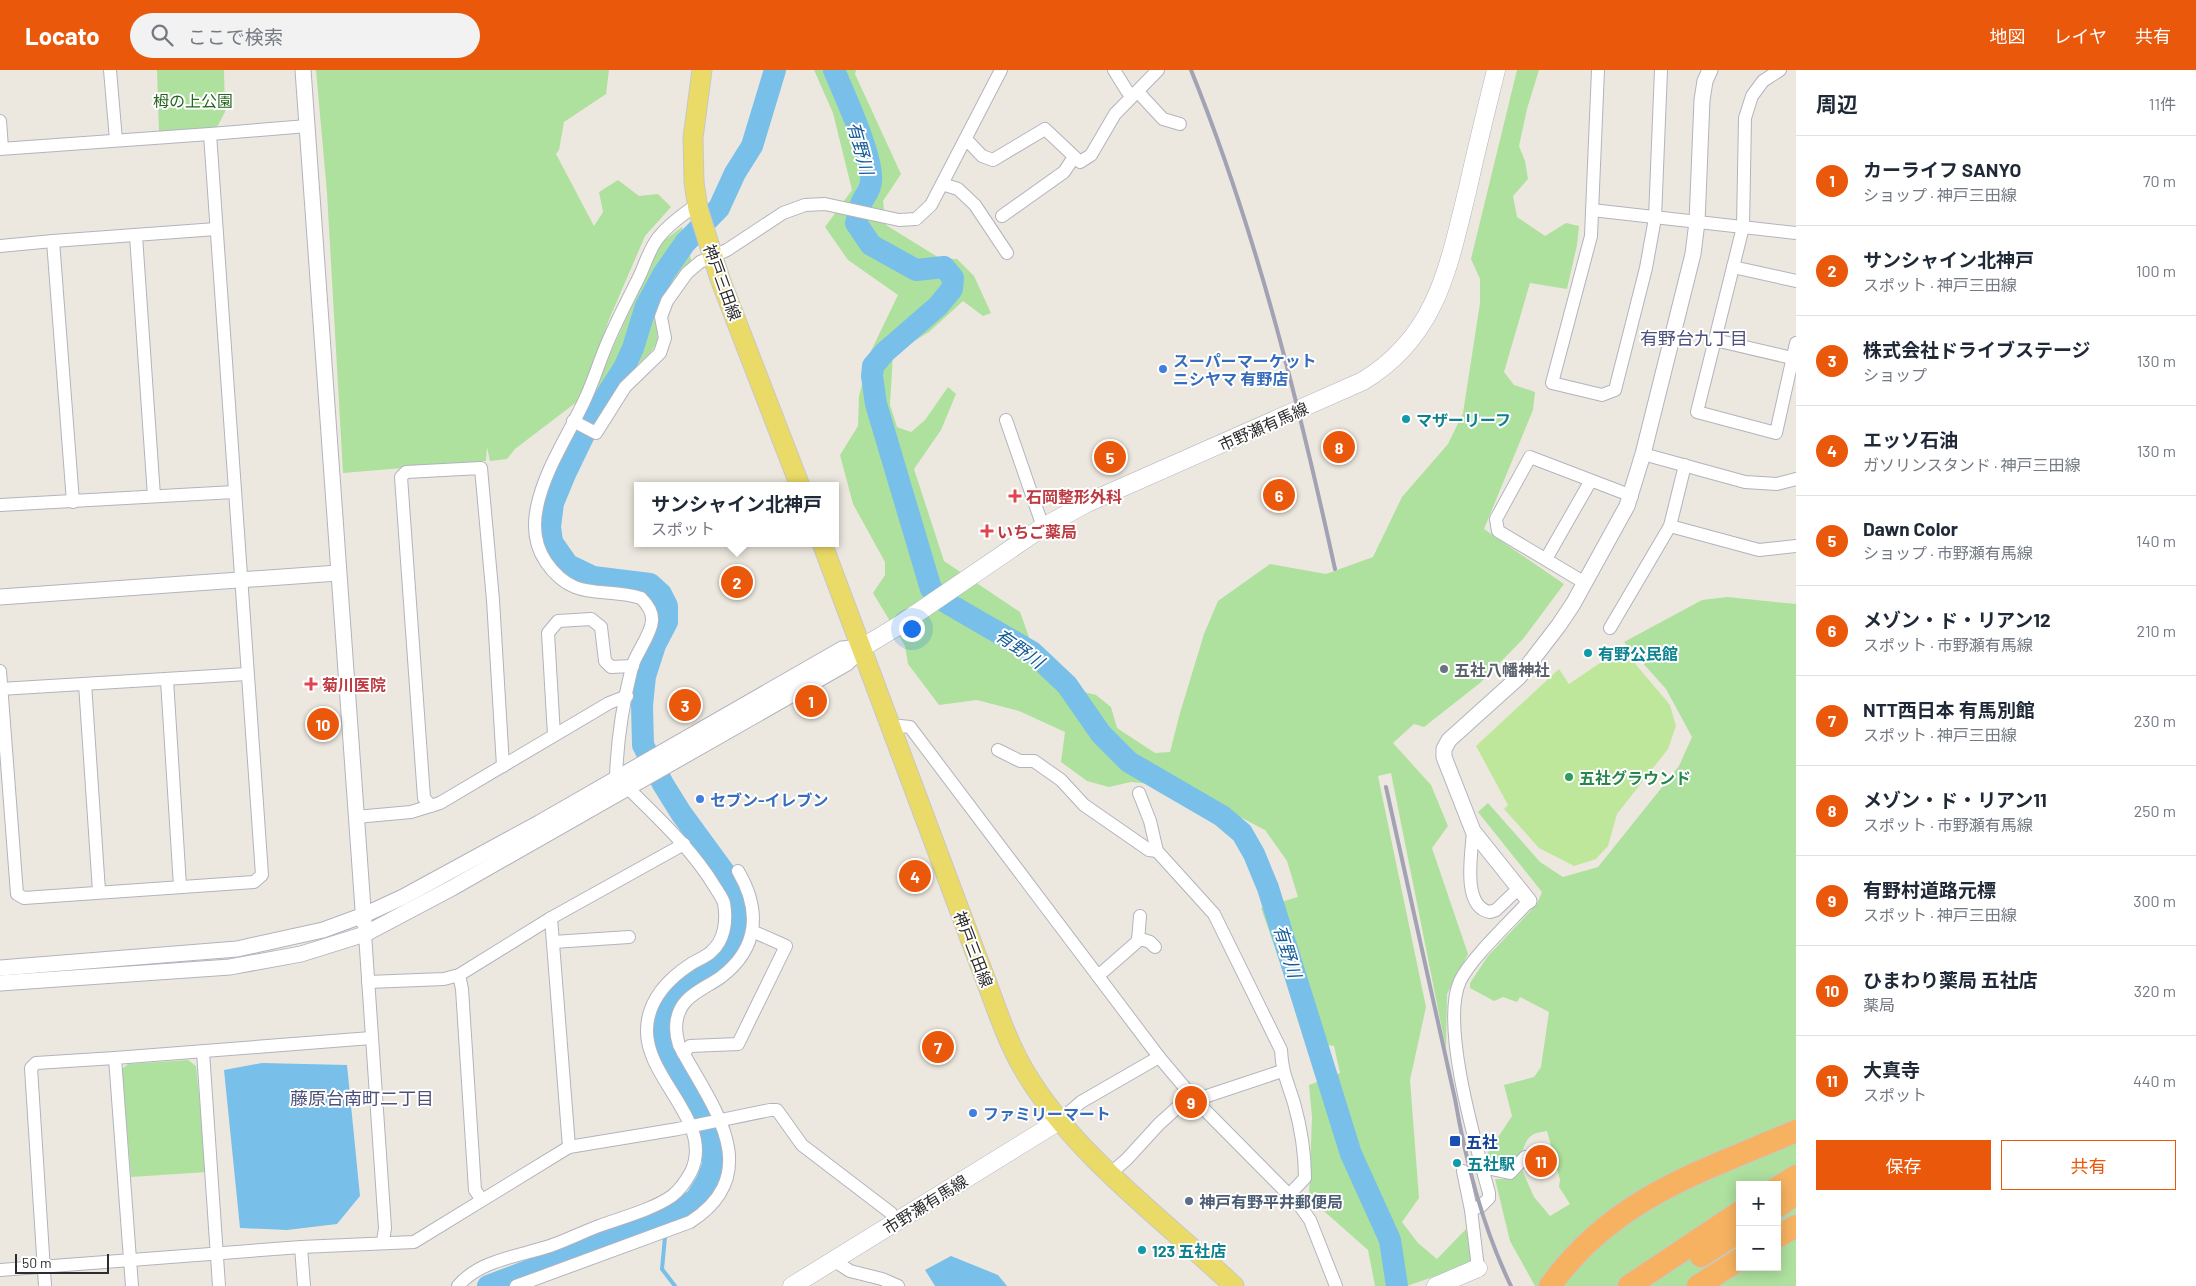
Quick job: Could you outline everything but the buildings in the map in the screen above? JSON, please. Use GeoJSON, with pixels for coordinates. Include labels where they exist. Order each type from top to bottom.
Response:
{"type":"FeatureCollection","features":[{"type":"Feature","properties":{"kind":"highway"},"geometry":{"type":"LineString","coordinates":[[1550,1286],[1594,1236],[1620,1215],[1654,1192],[1796,1131]]}},
{"type":"Feature","properties":{"kind":"highway"},"geometry":{"type":"LineString","coordinates":[[1781,1185],[1796,1176]]}},
{"type":"Feature","properties":{"kind":"highway"},"geometry":{"type":"LineString","coordinates":[[1781,1204],[1796,1194]]}},
{"type":"Feature","properties":{"kind":"highway"},"geometry":{"type":"LineString","coordinates":[[1629,1286],[1736,1215]]}},
{"type":"Feature","properties":{"kind":"highway"},"geometry":{"type":"LineString","coordinates":[[1781,1235],[1796,1226]]}},
{"type":"Feature","properties":{"kind":"highway"},"geometry":{"type":"LineString","coordinates":[[1655,1286],[1736,1234]]}},
{"type":"Feature","properties":{"kind":"highway"},"geometry":{"type":"LineString","coordinates":[[1698,1286],[1736,1262]]}},
{"type":"Feature","properties":{"kind":"main road","name":"神戸三田線"},"geometry":{"type":"LineString","coordinates":[[702,70],[693,138],[694,182],[698,207],[706,238],[798,482]]}},
{"type":"Feature","properties":{"kind":"main road","name":"市野瀬有馬線"},"geometry":{"type":"LineString","coordinates":[[863,648],[1042,527],[1096,499],[1363,381],[1398,356],[1424,321],[1445,274],[1496,70]]}},
{"type":"Feature","properties":{"kind":"main road","name":"神戸三田線"},"geometry":{"type":"LineString","coordinates":[[824,547],[1007,1034],[1024,1071],[1059,1121],[1111,1174],[1234,1286]]}},
{"type":"Feature","properties":{"kind":"main road","name":"市野瀬有馬線"},"geometry":{"type":"LineString","coordinates":[[792,1286],[1059,1121]]}},
{"type":"Feature","properties":{"kind":"main road"},"geometry":{"type":"LineString","coordinates":[[1436,1286],[1478,1268]]}},
{"type":"Feature","properties":{"kind":"street"},"geometry":{"type":"LineString","coordinates":[[110,70],[116,140]]}},
{"type":"Feature","properties":{"kind":"street"},"geometry":{"type":"LineString","coordinates":[[303,70],[364,915],[385,1228],[383,1242]]}},
{"type":"Feature","properties":{"kind":"street"},"geometry":{"type":"LineString","coordinates":[[575,422],[596,433],[625,387],[660,353],[665,338],[661,317],[667,301],[688,273],[700,262],[727,250],[790,210],[805,205],[818,204],[844,207],[900,220],[916,219],[931,205],[1001,70]]}},
{"type":"Feature","properties":{"kind":"street"},"geometry":{"type":"LineString","coordinates":[[1114,70],[1127,91],[1135,93],[1163,119],[1180,124]]}},
{"type":"Feature","properties":{"kind":"street"},"geometry":{"type":"LineString","coordinates":[[966,139],[982,156],[993,160],[1045,129],[1080,162],[1090,155],[1109,122],[1158,70]]}},
{"type":"Feature","properties":{"kind":"street"},"geometry":{"type":"LineString","coordinates":[[1598,70],[1590,236],[1552,383],[1602,395],[1615,390],[1646,268],[1655,218],[1661,70]]}},
{"type":"Feature","properties":{"kind":"street"},"geometry":{"type":"LineString","coordinates":[[1471,1210],[1481,1206],[1489,1198],[1458,1059],[1453,1020],[1455,997],[1460,980],[1466,971],[1529,900],[1473,831],[1444,757],[1446,744],[1528,666],[1559,625],[1585,583],[1632,496],[1693,254],[1697,222],[1702,100],[1705,81],[1710,70]]}},
{"type":"Feature","properties":{"kind":"street"},"geometry":{"type":"LineString","coordinates":[[1780,70],[1763,82],[1752,96],[1745,118],[1743,227],[1697,412],[1776,433],[1796,344]]}},
{"type":"Feature","properties":{"kind":"street"},"geometry":{"type":"LineString","coordinates":[[0,121],[1,149],[307,126]]}},
{"type":"Feature","properties":{"kind":"street"},"geometry":{"type":"LineString","coordinates":[[0,671],[17,894],[24,898],[254,882],[262,875],[210,134]]}},
{"type":"Feature","properties":{"kind":"street"},"geometry":{"type":"LineString","coordinates":[[1002,216],[1064,172],[1074,157]]}},
{"type":"Feature","properties":{"kind":"street"},"geometry":{"type":"LineString","coordinates":[[942,184],[958,189],[966,194],[1007,253]]}},
{"type":"Feature","properties":{"kind":"street"},"geometry":{"type":"LineString","coordinates":[[616,778],[617,754],[626,696],[633,666],[652,622],[647,604],[641,598],[630,595],[585,592],[563,580],[545,561],[536,536],[537,505],[547,479],[586,397],[605,349],[657,239],[682,214],[698,207]]}},
{"type":"Feature","properties":{"kind":"street"},"geometry":{"type":"LineString","coordinates":[[1592,210],[1796,233]]}},
{"type":"Feature","properties":{"kind":"street"},"geometry":{"type":"LineString","coordinates":[[0,246],[53,240],[136,236],[216,229]]}},
{"type":"Feature","properties":{"kind":"street"},"geometry":{"type":"LineString","coordinates":[[136,236],[154,496]]}},
{"type":"Feature","properties":{"kind":"street"},"geometry":{"type":"LineString","coordinates":[[53,240],[73,502]]}},
{"type":"Feature","properties":{"kind":"street"},"geometry":{"type":"LineString","coordinates":[[1733,267],[1796,282]]}},
{"type":"Feature","properties":{"kind":"street"},"geometry":{"type":"LineString","coordinates":[[1714,340],[1792,358]]}},
{"type":"Feature","properties":{"kind":"street"},"geometry":{"type":"LineString","coordinates":[[1006,420],[1042,527]]}},
{"type":"Feature","properties":{"kind":"street"},"geometry":{"type":"LineString","coordinates":[[1643,454],[1745,482],[1777,484],[1796,479]]}},
{"type":"Feature","properties":{"kind":"street"},"geometry":{"type":"LineString","coordinates":[[1585,583],[1498,531],[1496,520],[1530,457],[1590,482],[1632,496]]}},
{"type":"Feature","properties":{"kind":"street"},"geometry":{"type":"LineString","coordinates":[[1610,628],[1670,526],[1685,466]]}},
{"type":"Feature","properties":{"kind":"street"},"geometry":{"type":"LineString","coordinates":[[431,806],[424,798],[401,477],[406,472],[481,468],[503,766]]}},
{"type":"Feature","properties":{"kind":"street"},"geometry":{"type":"LineString","coordinates":[[1546,559],[1590,482]]}},
{"type":"Feature","properties":{"kind":"street"},"geometry":{"type":"LineString","coordinates":[[0,506],[234,492]]}},
{"type":"Feature","properties":{"kind":"street"},"geometry":{"type":"LineString","coordinates":[[1670,526],[1759,550],[1796,546]]}},
{"type":"Feature","properties":{"kind":"street"},"geometry":{"type":"LineString","coordinates":[[0,597],[338,573]]}},
{"type":"Feature","properties":{"kind":"street"},"geometry":{"type":"LineString","coordinates":[[554,736],[548,633],[558,621],[591,619],[601,627],[605,661],[611,667],[633,666]]}},
{"type":"Feature","properties":{"kind":"street"},"geometry":{"type":"LineString","coordinates":[[0,968],[237,948],[323,930],[364,915],[403,898],[842,649],[863,648]]}},
{"type":"Feature","properties":{"kind":"street"},"geometry":{"type":"LineString","coordinates":[[0,983],[230,966],[302,954],[364,934],[452,888],[847,664],[863,648]]}},
{"type":"Feature","properties":{"kind":"street"},"geometry":{"type":"LineString","coordinates":[[0,689],[247,674]]}},
{"type":"Feature","properties":{"kind":"street"},"geometry":{"type":"LineString","coordinates":[[167,680],[180,886]]}},
{"type":"Feature","properties":{"kind":"street"},"geometry":{"type":"LineString","coordinates":[[85,684],[99,892]]}},
{"type":"Feature","properties":{"kind":"street"},"geometry":{"type":"LineString","coordinates":[[356,817],[411,812],[431,806],[609,703],[626,696]]}},
{"type":"Feature","properties":{"kind":"street"},"geometry":{"type":"LineString","coordinates":[[892,725],[910,727],[1158,1058],[1194,1099],[1289,1195],[1310,1220],[1336,1286]]}},
{"type":"Feature","properties":{"kind":"street"},"geometry":{"type":"LineString","coordinates":[[998,750],[1020,761],[1034,761],[1061,780],[1084,805],[1149,850],[1157,851]]}},
{"type":"Feature","properties":{"kind":"street"},"geometry":{"type":"LineString","coordinates":[[458,1286],[473,1272],[551,1245],[637,1212],[672,1196],[686,1181],[695,1164],[696,1142],[693,1125],[656,1065],[649,1045],[647,1029],[658,993],[668,980],[711,952],[722,935],[726,920],[723,900],[710,878],[684,844],[628,788]]}},
{"type":"Feature","properties":{"kind":"street"},"geometry":{"type":"LineString","coordinates":[[1139,793],[1150,821],[1157,851],[1214,914],[1281,1050],[1282,1071],[1294,1103],[1303,1141],[1305,1163],[1305,1178],[1289,1195]]}},
{"type":"Feature","properties":{"kind":"street"},"geometry":{"type":"LineString","coordinates":[[1473,831],[1470,878],[1479,907],[1490,912],[1496,910],[1520,888]]}},
{"type":"Feature","properties":{"kind":"street"},"geometry":{"type":"LineString","coordinates":[[368,982],[444,979],[459,975],[551,918],[684,844]]}},
{"type":"Feature","properties":{"kind":"street"},"geometry":{"type":"LineString","coordinates":[[516,1286],[690,1222],[711,1206],[721,1190],[728,1168],[729,1145],[676,1036],[677,1019],[680,1009],[687,1000],[729,970],[746,946],[752,931],[754,910],[751,897],[738,872]]}},
{"type":"Feature","properties":{"kind":"street"},"geometry":{"type":"LineString","coordinates":[[1098,976],[1138,941],[1140,916]]}},
{"type":"Feature","properties":{"kind":"street"},"geometry":{"type":"LineString","coordinates":[[551,918],[569,1147]]}},
{"type":"Feature","properties":{"kind":"street"},"geometry":{"type":"LineString","coordinates":[[683,1053],[690,1046],[738,1044],[786,946],[752,931]]}},
{"type":"Feature","properties":{"kind":"street"},"geometry":{"type":"LineString","coordinates":[[553,942],[629,937]]}},
{"type":"Feature","properties":{"kind":"street"},"geometry":{"type":"LineString","coordinates":[[1138,938],[1150,942],[1155,947]]}},
{"type":"Feature","properties":{"kind":"street"},"geometry":{"type":"LineString","coordinates":[[459,975],[462,989],[475,1190],[482,1200]]}},
{"type":"Feature","properties":{"kind":"street"},"geometry":{"type":"LineString","coordinates":[[45,1286],[31,1068],[36,1063],[371,1038]]}},
{"type":"Feature","properties":{"kind":"street"},"geometry":{"type":"LineString","coordinates":[[203,1052],[219,1286]]}},
{"type":"Feature","properties":{"kind":"street"},"geometry":{"type":"LineString","coordinates":[[115,1058],[132,1286]]}},
{"type":"Feature","properties":{"kind":"street"},"geometry":{"type":"LineString","coordinates":[[1059,1121],[1081,1102],[1158,1058]]}},
{"type":"Feature","properties":{"kind":"street"},"geometry":{"type":"LineString","coordinates":[[1111,1174],[1159,1124],[1194,1099],[1282,1071]]}},
{"type":"Feature","properties":{"kind":"street"},"geometry":{"type":"LineString","coordinates":[[0,1270],[302,1247],[414,1242],[569,1147],[678,1129],[770,1110],[777,1110],[802,1145],[891,1213],[897,1222]]}},
{"type":"Feature","properties":{"kind":"street"},"geometry":{"type":"LineString","coordinates":[[1482,1167],[1510,1173],[1525,1157]]}},
{"type":"Feature","properties":{"kind":"street"},"geometry":{"type":"LineString","coordinates":[[1463,1171],[1471,1210],[1478,1268]]}},
{"type":"Feature","properties":{"kind":"street"},"geometry":{"type":"LineString","coordinates":[[302,1247],[304,1286]]}},
{"type":"Feature","properties":{"kind":"street"},"geometry":{"type":"LineString","coordinates":[[833,1260],[850,1271],[898,1286]]}},
{"type":"Feature","properties":{"kind":"green space","name":"栂の上公園"},"geometry":{"type":"Polygon","coordinates":[[[157,70],[224,70],[225,112],[217,127],[159,134],[157,70]]]}},
{"type":"Feature","properties":{"kind":"green space"},"geometry":{"type":"Polygon","coordinates":[[[316,70],[609,70],[606,94],[564,122],[559,150],[556,154],[594,226],[603,212],[599,192],[618,180],[639,196],[658,194],[671,207],[645,236],[608,322],[587,387],[578,401],[515,449],[507,459],[490,461],[487,447],[486,461],[343,473],[327,193],[316,70]]]}},
{"type":"Feature","properties":{"kind":"green space"},"geometry":{"type":"Polygon","coordinates":[[[814,70],[856,70],[855,74],[901,174],[883,201],[886,225],[941,259],[957,259],[974,276],[991,313],[983,316],[963,301],[929,332],[893,354],[890,405],[897,427],[911,432],[925,420],[948,387],[956,394],[941,430],[914,469],[944,561],[1020,612],[1039,665],[1060,686],[1096,695],[1111,707],[1117,728],[1155,753],[1170,752],[1204,634],[1218,601],[1270,564],[1326,574],[1373,557],[1402,497],[1448,444],[1463,413],[1480,303],[1480,279],[1471,259],[1517,70],[1539,70],[1527,109],[1519,146],[1525,161],[1528,179],[1513,196],[1517,217],[1545,236],[1566,223],[1579,226],[1577,245],[1567,289],[1530,283],[1504,372],[1514,385],[1535,392],[1533,410],[1484,529],[1564,584],[1523,639],[1480,683],[1424,727],[1414,724],[1393,743],[1431,785],[1448,826],[1432,848],[1468,954],[1447,994],[1446,1049],[1391,773],[1378,776],[1426,1007],[1410,1080],[1419,1198],[1402,1222],[1418,1243],[1437,1259],[1466,1229],[1473,1263],[1407,1286],[1375,1286],[1368,1250],[1309,1198],[1312,1117],[1309,1085],[1340,1073],[1334,1046],[1308,1042],[1261,908],[1298,897],[1287,861],[1265,830],[1219,806],[1190,806],[1152,784],[1131,782],[1109,787],[1087,781],[1061,762],[1065,732],[1019,711],[977,700],[939,705],[908,664],[905,646],[873,593],[885,575],[885,562],[853,504],[840,455],[858,426],[859,396],[871,351],[898,295],[848,260],[825,227],[852,190],[833,113],[814,70]]]}},
{"type":"Feature","properties":{"kind":"green space"},"geometry":{"type":"Polygon","coordinates":[[[682,227],[692,263],[656,311],[658,331],[656,344],[649,354],[634,368],[617,362],[598,395],[589,400],[661,243],[682,227]]]}},
{"type":"Feature","properties":{"kind":"green space"},"geometry":{"type":"Polygon","coordinates":[[[1727,597],[1796,604],[1796,1286],[1535,1286],[1510,1241],[1495,1179],[1510,1179],[1522,1170],[1534,1197],[1550,1216],[1570,1204],[1559,1187],[1560,1180],[1547,1131],[1532,1135],[1519,1156],[1509,1167],[1489,1164],[1487,1154],[1512,1116],[1504,1085],[1534,1077],[1541,1067],[1549,1012],[1520,997],[1517,1002],[1503,997],[1494,1001],[1470,988],[1470,983],[1488,956],[1537,904],[1542,892],[1478,812],[1488,803],[1540,862],[1563,877],[1598,867],[1679,766],[1692,737],[1666,689],[1624,642],[1702,600],[1727,597]]]}},
{"type":"Feature","properties":{"kind":"green space","name":"五社グラウンド"},"geometry":{"type":"Polygon","coordinates":[[[1622,648],[1670,705],[1676,726],[1668,749],[1617,814],[1608,846],[1596,859],[1574,866],[1539,848],[1504,809],[1508,805],[1476,746],[1559,669],[1569,684],[1622,648]]]}},
{"type":"Feature","properties":{"kind":"green space"},"geometry":{"type":"Polygon","coordinates":[[[188,1060],[196,1066],[207,1172],[131,1177],[122,1069],[128,1064],[188,1060]]]}},
{"type":"Feature","properties":{"kind":"water"},"geometry":{"type":"Polygon","coordinates":[[[262,1063],[347,1065],[360,1196],[337,1224],[287,1230],[240,1228],[224,1070],[262,1063]]]}},
{"type":"Feature","properties":{"kind":"water"},"geometry":{"type":"Polygon","coordinates":[[[951,1256],[998,1275],[1007,1286],[935,1286],[925,1270],[951,1256]]]}},
{"type":"Feature","properties":{"kind":"waterway"},"geometry":{"type":"LineString","coordinates":[[488,1286],[670,1217],[696,1199],[707,1181],[713,1165],[713,1143],[704,1116],[669,1057],[662,1035],[667,1011],[679,994],[722,960],[734,942],[742,917],[738,891],[681,813],[663,784],[643,745],[642,705],[645,676],[655,645],[667,622],[667,606],[661,594],[650,584],[593,577],[568,565],[552,542],[550,527],[553,503],[565,474],[592,418],[624,368],[633,348],[646,306],[664,273],[685,243],[719,208],[735,173],[752,146],[775,70]]}},
{"type":"Feature","properties":{"kind":"waterway","name":"有野川"},"geometry":{"type":"LineString","coordinates":[[834,70],[863,141],[870,169],[870,188],[862,201],[856,223],[871,245],[916,270],[944,267],[953,278],[952,289],[938,306],[885,352],[873,366],[872,376],[876,404],[931,589],[947,603],[1032,652],[1067,685],[1101,734],[1129,762],[1222,816],[1242,833],[1254,854],[1268,888],[1351,1154],[1390,1240],[1397,1286]]}},
{"type":"Feature","properties":{"kind":"waterway"},"geometry":{"type":"LineString","coordinates":[[666,1227],[670,1217]]}},
{"type":"Feature","properties":{"kind":"waterway"},"geometry":{"type":"LineString","coordinates":[[665,1237],[662,1269],[675,1286]]}},
{"type":"Feature","properties":{"kind":"railway"},"geometry":{"type":"LineString","coordinates":[[1191,70],[1236,192],[1274,317],[1306,442],[1335,569]]}},
{"type":"Feature","properties":{"kind":"railway"},"geometry":{"type":"LineString","coordinates":[[1386,787],[1470,1171],[1492,1241],[1511,1286]]}},
{"type":"Feature","properties":{"kind":"place","name":"スーパーマーケット ニシヤマ 有野店"},"geometry":{"type":"Point","coordinates":[1163,369]}},
{"type":"Feature","properties":{"kind":"place","name":"マザーリーフ"},"geometry":{"type":"Point","coordinates":[1406,419]}},
{"type":"Feature","properties":{"kind":"place","name":"メゾン・ド・リアン11"},"geometry":{"type":"Point","coordinates":[1339,447]}},
{"type":"Feature","properties":{"kind":"place","name":"Dawn Color"},"geometry":{"type":"Point","coordinates":[1110,457]}},
{"type":"Feature","properties":{"kind":"place","name":"メゾン・ド・リアン12"},"geometry":{"type":"Point","coordinates":[1279,495]}},
{"type":"Feature","properties":{"kind":"place","name":"石岡整形外科"},"geometry":{"type":"Point","coordinates":[1015,496]}},
{"type":"Feature","properties":{"kind":"place","name":"いちご薬局"},"geometry":{"type":"Point","coordinates":[987,531]}},
{"type":"Feature","properties":{"kind":"place","name":"サンシャイン北神戸"},"geometry":{"type":"Point","coordinates":[737,582]}},
{"type":"Feature","properties":{"kind":"place","name":"有野公民館"},"geometry":{"type":"Point","coordinates":[1588,653]}},
{"type":"Feature","properties":{"kind":"place","name":"五社八幡神社"},"geometry":{"type":"Point","coordinates":[1444,669]}},
{"type":"Feature","properties":{"kind":"place","name":"菊川医院"},"geometry":{"type":"Point","coordinates":[311,684]}},
{"type":"Feature","properties":{"kind":"place","name":"カーライフ SANYO"},"geometry":{"type":"Point","coordinates":[811,701]}},
{"type":"Feature","properties":{"kind":"place","name":"株式会社ドライブステージ"},"geometry":{"type":"Point","coordinates":[685,705]}},
{"type":"Feature","properties":{"kind":"place","name":"ひまわり薬局 五社店"},"geometry":{"type":"Point","coordinates":[323,724]}},
{"type":"Feature","properties":{"kind":"place","name":"五社グラウンド"},"geometry":{"type":"Point","coordinates":[1569,777]}},
{"type":"Feature","properties":{"kind":"place","name":"セブン-イレブン"},"geometry":{"type":"Point","coordinates":[700,799]}},
{"type":"Feature","properties":{"kind":"place","name":"エッソ石油"},"geometry":{"type":"Point","coordinates":[915,876]}},
{"type":"Feature","properties":{"kind":"place","name":"NTT西日本 有馬別館"},"geometry":{"type":"Point","coordinates":[938,1047]}},
{"type":"Feature","properties":{"kind":"place","name":"有野村道路元標"},"geometry":{"type":"Point","coordinates":[1191,1102]}},
{"type":"Feature","properties":{"kind":"place","name":"ファミリーマート"},"geometry":{"type":"Point","coordinates":[973,1113]}},
{"type":"Feature","properties":{"kind":"place","name":"五社"},"geometry":{"type":"Point","coordinates":[1455,1141]}},
{"type":"Feature","properties":{"kind":"place","name":"大真寺"},"geometry":{"type":"Point","coordinates":[1541,1161]}},
{"type":"Feature","properties":{"kind":"place","name":"五社駅"},"geometry":{"type":"Point","coordinates":[1457,1163]}},
{"type":"Feature","properties":{"kind":"place","name":"神戸有野平井郵便局"},"geometry":{"type":"Point","coordinates":[1189,1201]}},
{"type":"Feature","properties":{"kind":"place","name":"123 五社店"},"geometry":{"type":"Point","coordinates":[1142,1250]}},
{"type":"Feature","properties":{"kind":"district","name":"有野台九丁目"},"geometry":{"type":"Point","coordinates":[1694,338]}},
{"type":"Feature","properties":{"kind":"district","name":"藤原台南町二丁目"},"geometry":{"type":"Point","coordinates":[362,1098]}}]}
